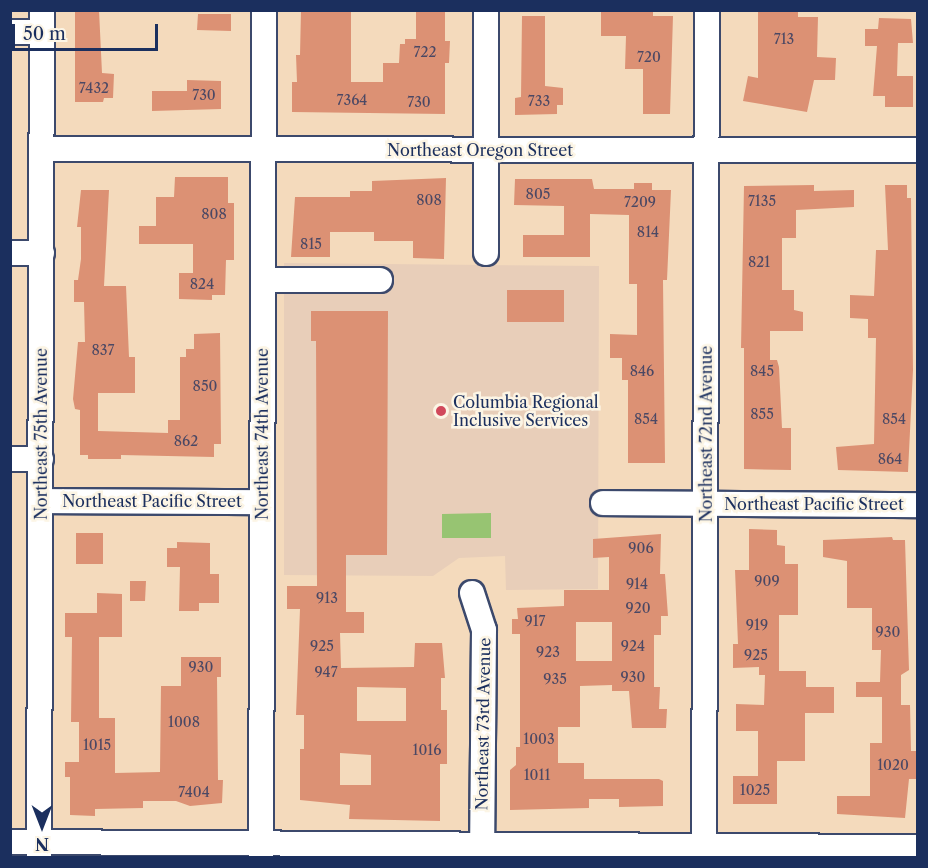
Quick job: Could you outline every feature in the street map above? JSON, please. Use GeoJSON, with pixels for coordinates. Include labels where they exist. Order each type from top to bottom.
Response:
{"type":"FeatureCollection","features":[{"type":"Feature","properties":{"kind":"street","name":"Northeast 74th Avenue"},"geometry":{"type":"LineString","coordinates":[[261,851],[264,10]]}},
{"type":"Feature","properties":{"kind":"street"},"geometry":{"type":"LineString","coordinates":[[486,10],[486,254]]}},
{"type":"Feature","properties":{"kind":"street","name":"Northeast 72nd Avenue"},"geometry":{"type":"LineString","coordinates":[[704,852],[707,10]]}},
{"type":"Feature","properties":{"kind":"street"},"geometry":{"type":"LineString","coordinates":[[10,32],[42,21]]}},
{"type":"Feature","properties":{"kind":"street","name":"Northeast 75th Avenue"},"geometry":{"type":"LineString","coordinates":[[39,850],[42,21]]}},
{"type":"Feature","properties":{"kind":"street","name":"Northeast Oregon Street"},"geometry":{"type":"LineString","coordinates":[[42,149],[918,150]]}},
{"type":"Feature","properties":{"kind":"street"},"geometry":{"type":"LineString","coordinates":[[10,253],[42,254]]}},
{"type":"Feature","properties":{"kind":"street"},"geometry":{"type":"LineString","coordinates":[[263,280],[380,280]]}},
{"type":"Feature","properties":{"kind":"street"},"geometry":{"type":"LineString","coordinates":[[10,459],[41,459]]}},
{"type":"Feature","properties":{"kind":"street","name":"Northeast Pacific Street"},"geometry":{"type":"LineString","coordinates":[[41,501],[262,502]]}},
{"type":"Feature","properties":{"kind":"street","name":"Northeast Pacific Street"},"geometry":{"type":"LineString","coordinates":[[603,503],[918,505]]}},
{"type":"Feature","properties":{"kind":"street","name":"Northeast 73rd Avenue"},"geometry":{"type":"LineString","coordinates":[[472,593],[484,630],[482,852]]}},
{"type":"Feature","properties":{"kind":"street"},"geometry":{"type":"LineString","coordinates":[[10,842],[39,850],[704,852],[918,847]]}},
{"type":"Feature","properties":{"kind":"shaded area","name":"Columbia Regional Inclusive Services"},"geometry":{"type":"Polygon","coordinates":[[[284,263],[599,266],[598,589],[506,590],[505,556],[459,558],[433,576],[284,575],[284,263]]]}},
{"type":"Feature","properties":{"kind":"green space"},"geometry":{"type":"Polygon","coordinates":[[[491,513],[491,538],[442,538],[442,514],[491,513]]]}},
{"type":"Feature","properties":{"kind":"building"},"geometry":{"type":"Polygon","coordinates":[[[75,10],[99,10],[102,73],[114,74],[113,98],[104,98],[103,102],[75,102],[75,10]]]}},
{"type":"Feature","properties":{"kind":"building"},"geometry":{"type":"Polygon","coordinates":[[[301,10],[351,10],[351,82],[383,82],[383,63],[399,63],[400,44],[405,44],[405,39],[416,39],[416,10],[445,10],[445,41],[450,41],[449,63],[445,63],[445,114],[292,112],[292,82],[297,82],[296,55],[300,55],[301,10]]]}},
{"type":"Feature","properties":{"kind":"building"},"geometry":{"type":"Polygon","coordinates":[[[601,10],[653,10],[653,16],[673,16],[670,114],[643,114],[643,69],[625,69],[626,36],[601,36],[601,10]]]}},
{"type":"Feature","properties":{"kind":"building"},"geometry":{"type":"Polygon","coordinates":[[[758,10],[798,10],[798,17],[818,17],[817,57],[836,58],[835,80],[814,80],[807,112],[743,101],[748,76],[758,78],[758,10]]]}},
{"type":"Feature","properties":{"kind":"building"},"geometry":{"type":"Polygon","coordinates":[[[198,14],[231,14],[231,31],[197,30],[198,14]]]}},
{"type":"Feature","properties":{"kind":"building"},"geometry":{"type":"Polygon","coordinates":[[[522,16],[545,16],[545,86],[563,88],[563,105],[557,105],[557,114],[515,115],[515,98],[521,97],[522,16]]]}},
{"type":"Feature","properties":{"kind":"building"},"geometry":{"type":"Polygon","coordinates":[[[879,18],[911,19],[913,43],[898,43],[897,76],[913,76],[913,107],[885,107],[885,96],[873,96],[877,46],[865,46],[865,29],[878,29],[879,18]]]}},
{"type":"Feature","properties":{"kind":"building"},"geometry":{"type":"Polygon","coordinates":[[[187,80],[221,81],[221,109],[152,111],[152,91],[187,91],[187,80]]]}},
{"type":"Feature","properties":{"kind":"building"},"geometry":{"type":"Polygon","coordinates":[[[175,177],[228,177],[228,203],[234,203],[234,260],[226,260],[225,295],[212,295],[212,300],[179,299],[179,273],[193,273],[193,244],[139,244],[139,226],[156,226],[156,197],[174,197],[175,177]]]}},
{"type":"Feature","properties":{"kind":"building"},"geometry":{"type":"Polygon","coordinates":[[[446,178],[444,259],[413,258],[413,241],[374,241],[374,232],[330,232],[330,257],[291,257],[295,197],[350,197],[350,191],[372,191],[372,181],[446,178]]]}},
{"type":"Feature","properties":{"kind":"building"},"geometry":{"type":"Polygon","coordinates":[[[515,179],[592,179],[594,189],[634,189],[634,183],[652,183],[652,190],[671,190],[667,280],[663,280],[665,463],[628,463],[628,380],[622,380],[622,358],[610,358],[610,334],[637,335],[637,284],[629,284],[629,215],[590,214],[590,257],[523,257],[523,235],[564,235],[564,206],[514,205],[515,179]]]}},
{"type":"Feature","properties":{"kind":"building"},"geometry":{"type":"Polygon","coordinates":[[[814,185],[814,191],[854,190],[854,207],[796,210],[796,238],[782,238],[782,290],[794,290],[794,310],[803,312],[803,331],[770,331],[770,360],[777,360],[779,367],[782,428],[791,428],[791,470],[744,469],[744,348],[741,348],[744,186],[814,185]]]}},
{"type":"Feature","properties":{"kind":"building"},"geometry":{"type":"Polygon","coordinates":[[[885,185],[907,185],[907,198],[911,198],[913,370],[908,472],[838,470],[836,447],[874,444],[876,338],[868,338],[868,319],[850,318],[850,295],[874,296],[876,250],[888,250],[885,185]]]}},
{"type":"Feature","properties":{"kind":"building"},"geometry":{"type":"Polygon","coordinates":[[[81,190],[109,190],[104,286],[126,286],[129,357],[135,357],[135,393],[98,393],[98,431],[168,433],[168,420],[180,420],[180,357],[186,357],[186,349],[194,349],[194,334],[220,333],[221,444],[214,444],[214,457],[121,455],[121,459],[88,459],[88,455],[80,455],[80,410],[75,409],[73,399],[78,342],[85,342],[84,302],[74,302],[74,280],[78,280],[81,259],[81,227],[77,227],[81,190]]]}},
{"type":"Feature","properties":{"kind":"building"},"geometry":{"type":"Polygon","coordinates":[[[507,290],[564,290],[564,322],[507,322],[507,290]]]}},
{"type":"Feature","properties":{"kind":"building"},"geometry":{"type":"Polygon","coordinates":[[[311,311],[388,311],[387,555],[346,555],[346,612],[364,612],[364,633],[340,633],[341,668],[414,667],[415,643],[442,643],[445,678],[441,678],[441,710],[447,710],[447,764],[440,764],[440,821],[349,819],[350,805],[300,800],[300,749],[304,749],[304,715],[296,715],[300,609],[287,609],[287,586],[317,586],[316,341],[311,341],[311,311]],[[357,687],[357,721],[406,721],[406,688],[357,687]],[[340,753],[340,785],[371,785],[371,755],[340,753]]]}},
{"type":"Feature","properties":{"kind":"building"},"geometry":{"type":"Polygon","coordinates":[[[749,529],[777,530],[777,545],[785,546],[785,564],[798,564],[798,615],[779,615],[779,671],[806,671],[806,687],[834,687],[834,713],[805,713],[805,761],[777,761],[777,804],[733,804],[733,776],[758,776],[758,731],[736,731],[736,704],[764,705],[765,675],[759,675],[759,667],[733,668],[733,644],[738,644],[735,570],[749,570],[749,529]]]}},
{"type":"Feature","properties":{"kind":"building"},"geometry":{"type":"Polygon","coordinates":[[[76,533],[103,533],[103,564],[76,564],[76,533]]]}},
{"type":"Feature","properties":{"kind":"building"},"geometry":{"type":"Polygon","coordinates":[[[661,534],[660,574],[665,574],[668,616],[661,616],[661,635],[654,635],[654,687],[660,687],[659,709],[667,709],[666,728],[632,728],[629,691],[612,691],[612,685],[580,686],[580,727],[558,727],[558,763],[584,763],[584,779],[659,779],[663,781],[663,806],[619,807],[619,799],[589,799],[589,808],[510,810],[510,770],[516,765],[516,747],[520,747],[520,634],[512,634],[512,619],[518,619],[517,608],[564,606],[564,590],[609,590],[609,557],[593,558],[593,539],[661,534]],[[576,622],[576,661],[612,661],[612,622],[576,622]]]}},
{"type":"Feature","properties":{"kind":"building"},"geometry":{"type":"Polygon","coordinates":[[[892,537],[893,540],[905,540],[909,670],[901,675],[901,705],[910,705],[911,751],[916,751],[916,779],[909,779],[905,818],[837,814],[837,796],[870,796],[870,743],[882,743],[882,697],[856,697],[856,682],[880,682],[881,650],[872,650],[872,608],[847,608],[847,561],[823,557],[823,540],[892,537]]]}},
{"type":"Feature","properties":{"kind":"building"},"geometry":{"type":"Polygon","coordinates":[[[177,542],[210,543],[210,574],[219,574],[219,603],[199,603],[199,611],[179,611],[180,567],[167,567],[167,548],[177,548],[177,542]]]}},
{"type":"Feature","properties":{"kind":"building"},"geometry":{"type":"Polygon","coordinates":[[[130,581],[146,581],[145,601],[130,601],[130,581]]]}},
{"type":"Feature","properties":{"kind":"building"},"geometry":{"type":"Polygon","coordinates":[[[97,593],[122,594],[122,637],[99,637],[99,718],[115,718],[115,773],[160,772],[161,686],[181,686],[181,657],[221,657],[221,677],[217,677],[218,780],[223,780],[222,803],[190,806],[176,801],[143,801],[143,808],[95,809],[95,816],[70,815],[70,777],[65,777],[65,762],[79,762],[79,722],[71,722],[72,637],[65,637],[65,613],[97,613],[97,593]]]}},
{"type":"Feature","properties":{"kind":"place","name":"Columbia Regional Inclusive Services"},"geometry":{"type":"Point","coordinates":[441,411]}}]}
